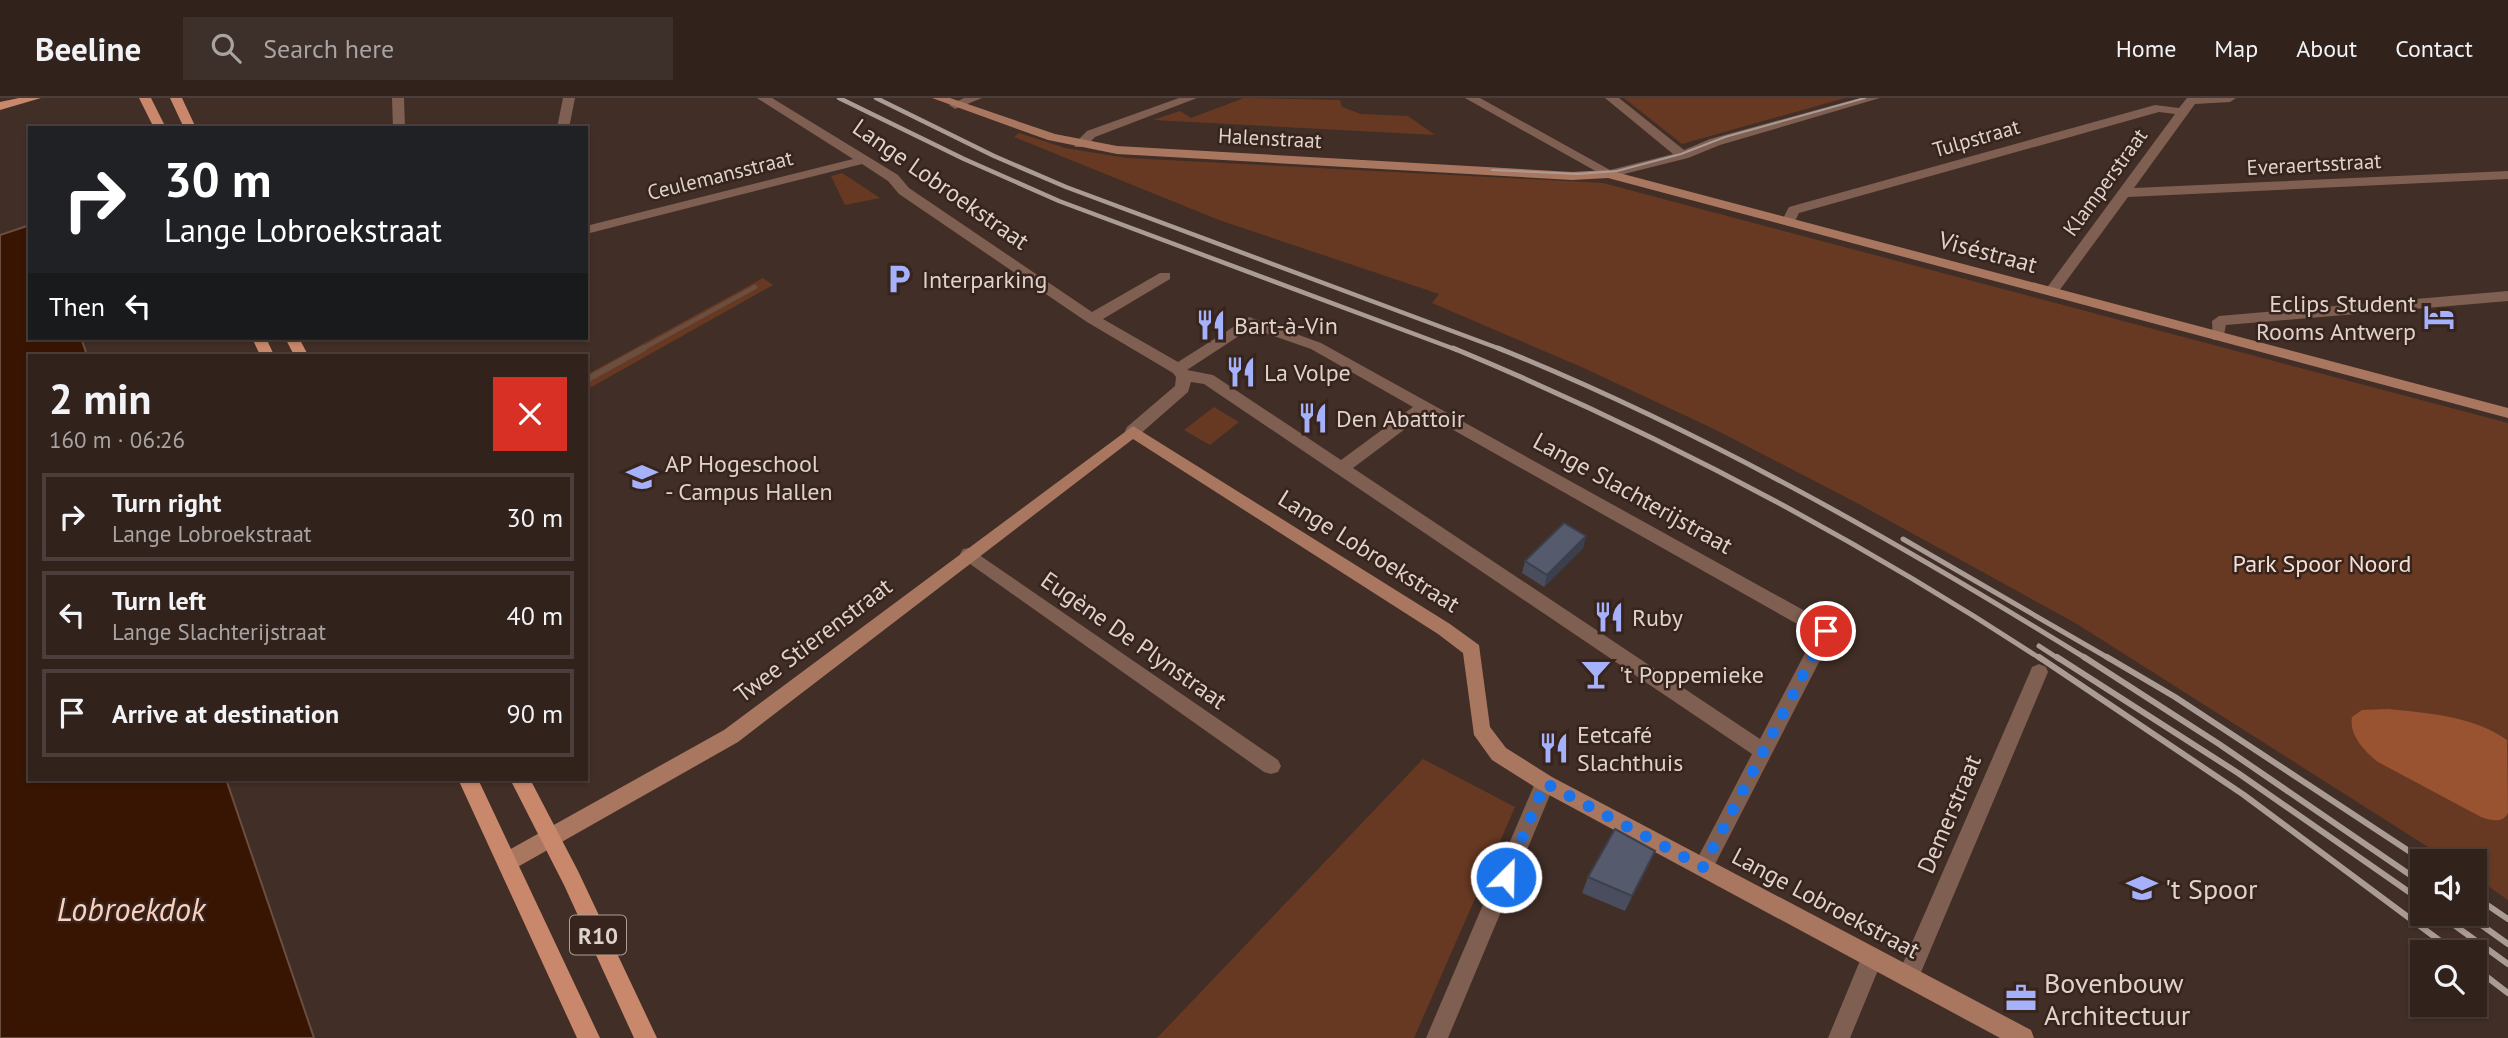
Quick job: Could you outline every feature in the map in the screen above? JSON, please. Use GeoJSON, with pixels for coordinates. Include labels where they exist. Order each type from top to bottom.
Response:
{"type":"FeatureCollection","features":[{"type":"Feature","properties":{"kind":"main road"},"geometry":{"type":"LineString","coordinates":[[0,106],[35,98]]}},
{"type":"Feature","properties":{"kind":"main road"},"geometry":{"type":"LineString","coordinates":[[145,98],[159,126]]}},
{"type":"Feature","properties":{"kind":"main road"},"geometry":{"type":"LineString","coordinates":[[176,98],[189,126]]}},
{"type":"Feature","properties":{"kind":"main road","name":"R10"},"geometry":{"type":"LineString","coordinates":[[469,781],[589,1038]]}},
{"type":"Feature","properties":{"kind":"main road","name":"R10"},"geometry":{"type":"LineString","coordinates":[[521,781],[551,837],[646,1038]]}},
{"type":"Feature","properties":{"kind":"street"},"geometry":{"type":"LineString","coordinates":[[398,98],[399,126]]}},
{"type":"Feature","properties":{"kind":"street"},"geometry":{"type":"LineString","coordinates":[[563,126],[569,98]]}},
{"type":"Feature","properties":{"kind":"street","name":"Lange Lobroekstraat"},"geometry":{"type":"LineString","coordinates":[[763,98],[892,178],[904,191],[1092,319],[1181,372],[1208,379],[1763,751]]}},
{"type":"Feature","properties":{"kind":"street","name":"Halenstraat"},"geometry":{"type":"LineString","coordinates":[[938,98],[955,106],[1080,144],[1128,151],[1572,176],[1608,174]]}},
{"type":"Feature","properties":{"kind":"street"},"geometry":{"type":"LineString","coordinates":[[955,106],[976,98]]}},
{"type":"Feature","properties":{"kind":"street"},"geometry":{"type":"LineString","coordinates":[[1080,144],[1091,134],[1191,98]]}},
{"type":"Feature","properties":{"kind":"street","name":"Viséstraat"},"geometry":{"type":"LineString","coordinates":[[1471,98],[1608,174],[2508,413]]}},
{"type":"Feature","properties":{"kind":"street"},"geometry":{"type":"LineString","coordinates":[[1611,98],[1683,155]]}},
{"type":"Feature","properties":{"kind":"street"},"geometry":{"type":"LineString","coordinates":[[1608,174],[1683,155],[1715,142],[1874,98]]}},
{"type":"Feature","properties":{"kind":"street"},"geometry":{"type":"LineString","coordinates":[[2193,99],[2230,98]]}},
{"type":"Feature","properties":{"kind":"street","name":"Klamperstraat"},"geometry":{"type":"LineString","coordinates":[[2051,292],[2193,99]]}},
{"type":"Feature","properties":{"kind":"street","name":"Tulpstraat"},"geometry":{"type":"LineString","coordinates":[[1788,222],[1794,210],[2005,150],[2159,108],[2182,112]]}},
{"type":"Feature","properties":{"kind":"street","name":"Ceulemansstraat"},"geometry":{"type":"LineString","coordinates":[[588,229],[863,160]]}},
{"type":"Feature","properties":{"kind":"street","name":"Everaertsstraat"},"geometry":{"type":"LineString","coordinates":[[2122,193],[2508,175]]}},
{"type":"Feature","properties":{"kind":"street"},"geometry":{"type":"LineString","coordinates":[[1092,319],[1165,276]]}},
{"type":"Feature","properties":{"kind":"street"},"geometry":{"type":"LineString","coordinates":[[2218,337],[2219,321],[2508,296]]}},
{"type":"Feature","properties":{"kind":"street","name":"Lange Slachterijstraat"},"geometry":{"type":"LineString","coordinates":[[1181,372],[1249,323],[1316,346],[1826,631],[1703,867]]}},
{"type":"Feature","properties":{"kind":"street"},"geometry":{"type":"LineString","coordinates":[[1133,431],[1183,388],[1181,372]]}},
{"type":"Feature","properties":{"kind":"street"},"geometry":{"type":"LineString","coordinates":[[1341,468],[1424,407]]}},
{"type":"Feature","properties":{"kind":"street","name":"Lange Lobroekstraat"},"geometry":{"type":"LineString","coordinates":[[1133,431],[1444,629],[1472,650],[1481,729],[1499,754],[1545,783],[2023,1038]]}},
{"type":"Feature","properties":{"kind":"street","name":"Twee Stierenstraat"},"geometry":{"type":"LineString","coordinates":[[507,862],[731,736],[1133,431]]}},
{"type":"Feature","properties":{"kind":"street","name":"Eugène De Plynstraat"},"geometry":{"type":"LineString","coordinates":[[969,554],[1271,766]]}},
{"type":"Feature","properties":{"kind":"street","name":"Demerstraat"},"geometry":{"type":"LineString","coordinates":[[1908,977],[2039,672]]}},
{"type":"Feature","properties":{"kind":"street"},"geometry":{"type":"LineString","coordinates":[[1437,1038],[1545,783]]}},
{"type":"Feature","properties":{"kind":"street"},"geometry":{"type":"LineString","coordinates":[[1839,1038],[1872,958]]}},
{"type":"Feature","properties":{"kind":"green space"},"geometry":{"type":"Polygon","coordinates":[[[1244,98],[1340,100],[1342,107],[1361,114],[1408,116],[1435,135],[1153,120],[1180,111],[1191,118],[1244,98]]]}},
{"type":"Feature","properties":{"kind":"green space"},"geometry":{"type":"Polygon","coordinates":[[[1624,98],[1845,98],[1682,144],[1624,98]]]}},
{"type":"Feature","properties":{"kind":"green space","name":"Park Spoor Noord"},"geometry":{"type":"Polygon","coordinates":[[[1019,133],[1065,148],[1127,158],[1603,183],[2508,423],[2508,900],[2487,885],[2487,849],[2431,849],[2077,624],[1857,503],[1716,430],[1586,369],[1432,303],[1439,294],[1219,220],[1014,137],[1019,133]]]}},
{"type":"Feature","properties":{"kind":"green space"},"geometry":{"type":"Polygon","coordinates":[[[842,173],[880,198],[845,205],[831,176],[842,173]]]}},
{"type":"Feature","properties":{"kind":"green space"},"geometry":{"type":"Polygon","coordinates":[[[763,278],[773,285],[588,389],[588,374],[763,278]]]}},
{"type":"Feature","properties":{"kind":"green space"},"geometry":{"type":"Polygon","coordinates":[[[1214,407],[1239,422],[1210,445],[1184,430],[1214,407]]]}},
{"type":"Feature","properties":{"kind":"green space"},"geometry":{"type":"Polygon","coordinates":[[[1423,759],[1515,807],[1414,1038],[1157,1038],[1423,759]]]}},
{"type":"Feature","properties":{"kind":"shaded area"},"geometry":{"type":"Polygon","coordinates":[[[2388,709],[2434,714],[2465,721],[2507,740],[2506,816],[2496,820],[2481,817],[2373,758],[2355,737],[2352,717],[2362,710],[2388,709]]]}},
{"type":"Feature","properties":{"kind":"water","name":"Lobroekdok"},"geometry":{"type":"Polygon","coordinates":[[[28,226],[28,340],[82,340],[87,354],[28,354],[28,781],[227,781],[314,1038],[0,1038],[0,235],[28,226]]]}},
{"type":"Feature","properties":{"kind":"building"},"geometry":{"type":"Polygon","coordinates":[[[1564,523],[1586,536],[1547,575],[1525,561],[1564,523]]]}},
{"type":"Feature","properties":{"kind":"building"},"geometry":{"type":"Polygon","coordinates":[[[1615,829],[1655,851],[1632,896],[1588,877],[1615,829]]]}},
{"type":"Feature","properties":{"kind":"waterway"},"geometry":{"type":"LineString","coordinates":[[640,350],[755,287]]}},
{"type":"Feature","properties":{"kind":"waterway"},"geometry":{"type":"LineString","coordinates":[[588,379],[644,348]]}},
{"type":"Feature","properties":{"kind":"tram line"},"geometry":{"type":"LineString","coordinates":[[1492,170],[1578,174],[1617,171],[1681,154],[1725,137],[1865,98]]}},
{"type":"Feature","properties":{"kind":"railway"},"geometry":{"type":"LineString","coordinates":[[839,98],[964,159],[1059,201],[1457,350]]}},
{"type":"Feature","properties":{"kind":"railway"},"geometry":{"type":"LineString","coordinates":[[876,98],[994,156],[1066,187],[1501,349]]}},
{"type":"Feature","properties":{"kind":"railway"},"geometry":{"type":"LineString","coordinates":[[1453,348],[1605,415],[1754,490],[1900,571],[2041,659]]}},
{"type":"Feature","properties":{"kind":"railway"},"geometry":{"type":"LineString","coordinates":[[1501,349],[1650,415],[1799,491],[1945,573],[2087,659]]}},
{"type":"Feature","properties":{"kind":"railway"},"geometry":{"type":"LineString","coordinates":[[1903,539],[2110,659]]}},
{"type":"Feature","properties":{"kind":"railway"},"geometry":{"type":"LineString","coordinates":[[2039,646],[2059,659]]}},
{"type":"Feature","properties":{"kind":"railway"},"geometry":{"type":"LineString","coordinates":[[2039,657],[2244,795],[2439,940]]}},
{"type":"Feature","properties":{"kind":"railway"},"geometry":{"type":"LineString","coordinates":[[2057,657],[2238,773],[2410,893]]}},
{"type":"Feature","properties":{"kind":"railway"},"geometry":{"type":"LineString","coordinates":[[2084,657],[2219,744],[2410,875]]}},
{"type":"Feature","properties":{"kind":"railway"},"geometry":{"type":"LineString","coordinates":[[2107,657],[2175,697],[2410,852]]}},
{"type":"Feature","properties":{"kind":"railway"},"geometry":{"type":"LineString","coordinates":[[2487,905],[2508,919]]}},
{"type":"Feature","properties":{"kind":"railway"},"geometry":{"type":"LineString","coordinates":[[2456,926],[2508,964]]}},
{"type":"Feature","properties":{"kind":"railway"},"geometry":{"type":"LineString","coordinates":[[2483,926],[2508,944]]}},
{"type":"Feature","properties":{"kind":"railway"},"geometry":{"type":"LineString","coordinates":[[2487,977],[2508,993]]}},
{"type":"Feature","properties":{"kind":"place","name":"Interparking"},"geometry":{"type":"Point","coordinates":[899,279]}},
{"type":"Feature","properties":{"kind":"place","name":"Eclips Student Rooms Antwerp"},"geometry":{"type":"Point","coordinates":[2439,317]}},
{"type":"Feature","properties":{"kind":"place","name":"Bart-à-Vin"},"geometry":{"type":"Point","coordinates":[1211,325]}},
{"type":"Feature","properties":{"kind":"place","name":"La Volpe"},"geometry":{"type":"Point","coordinates":[1241,372]}},
{"type":"Feature","properties":{"kind":"place","name":"Den Abattoir"},"geometry":{"type":"Point","coordinates":[1313,418]}},
{"type":"Feature","properties":{"kind":"place","name":"AP Hogeschool - Campus Hallen"},"geometry":{"type":"Point","coordinates":[642,477]}},
{"type":"Feature","properties":{"kind":"place","name":"Ruby"},"geometry":{"type":"Point","coordinates":[1609,617]}},
{"type":"Feature","properties":{"kind":"place","name":"'t Poppemieke"},"geometry":{"type":"Point","coordinates":[1596,674]}},
{"type":"Feature","properties":{"kind":"place","name":"Eetcafé Slachthuis"},"geometry":{"type":"Point","coordinates":[1554,748]}},
{"type":"Feature","properties":{"kind":"place","name":"'t Spoor"},"geometry":{"type":"Point","coordinates":[2142,888]}},
{"type":"Feature","properties":{"kind":"place","name":"Bovenbouw Architectuur"},"geometry":{"type":"Point","coordinates":[2021,998]}},
{"type":"Feature","properties":{"kind":"route"},"geometry":{"type":"LineString","coordinates":[[1506,877],[1545,783],[1703,867],[1826,631]]}}]}
